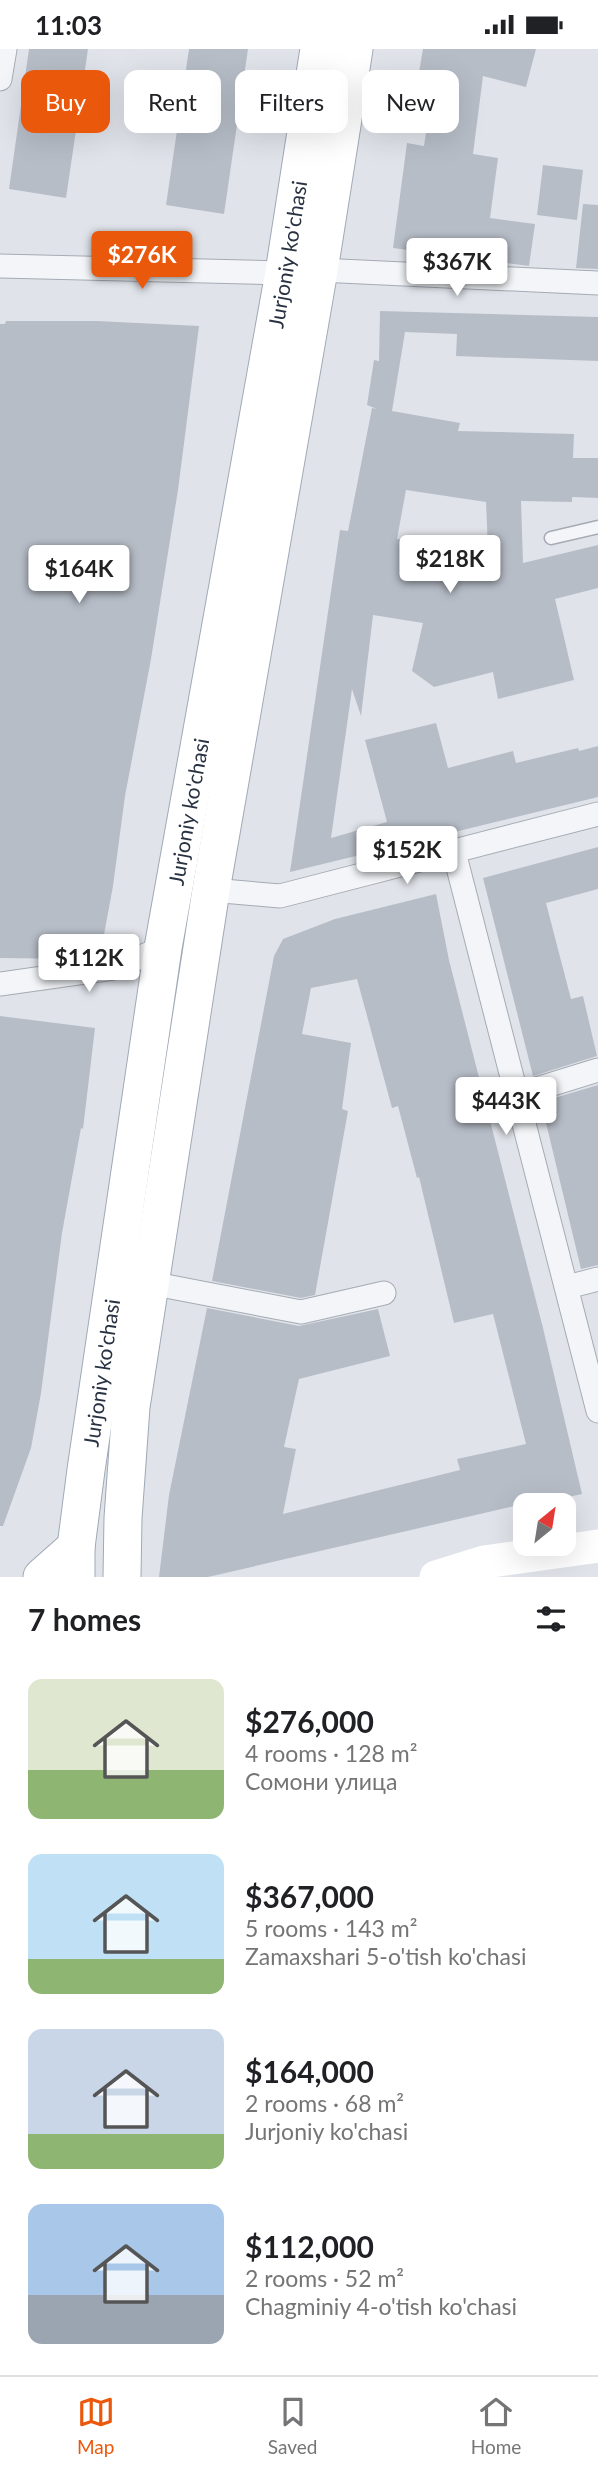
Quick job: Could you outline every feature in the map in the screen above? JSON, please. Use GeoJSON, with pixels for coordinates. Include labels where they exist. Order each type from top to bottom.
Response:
{"type":"FeatureCollection","features":[{"type":"Feature","properties":{"kind":"main road","name":"Jurjoniy ko'chasi"},"geometry":{"type":"LineString","coordinates":[[122,1577],[123,1518],[131,1407],[302,272],[319,49]]}},
{"type":"Feature","properties":{"kind":"main road","name":"Jurjoniy ko'chasi"},"geometry":{"type":"LineString","coordinates":[[76,1562],[163,948],[302,272],[354,49]]}},
{"type":"Feature","properties":{"kind":"main road"},"geometry":{"type":"LineString","coordinates":[[436,1577],[484,1562],[598,1548]]}},
{"type":"Feature","properties":{"kind":"main road"},"geometry":{"type":"LineString","coordinates":[[506,1577],[598,1548]]}},
{"type":"Feature","properties":{"kind":"main road"},"geometry":{"type":"LineString","coordinates":[[42,1577],[76,1562]]}},
{"type":"Feature","properties":{"kind":"street"},"geometry":{"type":"LineString","coordinates":[[0,79],[5,49]]}},
{"type":"Feature","properties":{"kind":"street"},"geometry":{"type":"LineString","coordinates":[[0,266],[302,272],[598,283]]}},
{"type":"Feature","properties":{"kind":"street"},"geometry":{"type":"LineString","coordinates":[[211,890],[280,896],[598,814]]}},
{"type":"Feature","properties":{"kind":"street"},"geometry":{"type":"LineString","coordinates":[[454,852],[598,1411]]}},
{"type":"Feature","properties":{"kind":"street"},"geometry":{"type":"LineString","coordinates":[[0,984],[113,968],[163,948]]}},
{"type":"Feature","properties":{"kind":"street"},"geometry":{"type":"LineString","coordinates":[[517,1095],[598,1070]]}},
{"type":"Feature","properties":{"kind":"street"},"geometry":{"type":"LineString","coordinates":[[568,1287],[598,1279]]}},
{"type":"Feature","properties":{"kind":"street"},"geometry":{"type":"LineString","coordinates":[[150,1283],[301,1312],[384,1293]]}},
{"type":"Feature","properties":{"kind":"lane"},"geometry":{"type":"LineString","coordinates":[[551,538],[598,527]]}},
{"type":"Feature","properties":{"kind":"building"},"geometry":{"type":"Polygon","coordinates":[[[29,49],[88,49],[85,70],[26,70],[29,49]]]}},
{"type":"Feature","properties":{"kind":"building"},"geometry":{"type":"Polygon","coordinates":[[[189,49],[248,49],[245,70],[235,70],[236,133],[224,214],[166,205],[177,133],[221,133],[221,70],[186,70],[189,49]]]}},
{"type":"Feature","properties":{"kind":"building"},"geometry":{"type":"Polygon","coordinates":[[[423,49],[536,49],[526,87],[483,76],[473,154],[498,158],[490,218],[535,224],[529,266],[393,248],[407,143],[424,146],[426,133],[459,133],[459,70],[419,70],[423,49]]]}},
{"type":"Feature","properties":{"kind":"building"},"geometry":{"type":"Polygon","coordinates":[[[21,105],[21,133],[76,133],[66,198],[9,189],[21,105]]]}},
{"type":"Feature","properties":{"kind":"building"},"geometry":{"type":"Polygon","coordinates":[[[543,165],[583,170],[577,220],[537,215],[543,165]]]}},
{"type":"Feature","properties":{"kind":"building"},"geometry":{"type":"Polygon","coordinates":[[[583,204],[598,205],[598,269],[576,268],[583,204]]]}},
{"type":"Feature","properties":{"kind":"building"},"geometry":{"type":"Polygon","coordinates":[[[380,311],[598,317],[598,361],[456,356],[457,334],[405,332],[392,411],[460,423],[458,431],[574,434],[573,458],[598,458],[598,498],[572,497],[572,502],[521,501],[523,563],[598,545],[598,588],[555,599],[574,680],[498,699],[493,672],[434,687],[412,671],[423,623],[373,615],[361,716],[352,689],[331,838],[387,822],[365,740],[436,723],[448,768],[513,751],[516,763],[578,748],[579,751],[598,746],[598,797],[290,872],[340,530],[348,531],[372,408],[377,409],[367,405],[374,360],[379,361],[380,311]],[[406,490],[397,539],[435,545],[432,564],[489,573],[486,502],[406,490]]]}},
{"type":"Feature","properties":{"kind":"building"},"geometry":{"type":"Polygon","coordinates":[[[6,321],[97,321],[199,326],[178,490],[100,956],[76,959],[0,958],[0,324],[5,324],[6,321]]]}},
{"type":"Feature","properties":{"kind":"building"},"geometry":{"type":"Polygon","coordinates":[[[598,847],[598,889],[546,903],[571,999],[583,996],[597,1056],[533,1076],[483,878],[598,847]]]}},
{"type":"Feature","properties":{"kind":"building"},"geometry":{"type":"Polygon","coordinates":[[[436,894],[449,960],[543,1328],[582,1494],[513,1493],[513,1506],[208,1577],[159,1577],[169,1495],[207,1308],[299,1326],[378,1309],[390,1356],[299,1379],[284,1447],[296,1449],[283,1514],[460,1470],[457,1459],[526,1444],[493,1314],[454,1323],[419,1177],[417,1178],[398,1106],[392,1108],[357,979],[311,988],[302,1034],[351,1043],[342,1109],[348,1111],[315,1295],[301,1298],[212,1281],[274,956],[283,939],[335,919],[436,894]]]}},
{"type":"Feature","properties":{"kind":"building"},"geometry":{"type":"Polygon","coordinates":[[[0,1016],[95,1028],[83,1129],[81,1128],[62,1233],[31,1448],[3,1526],[0,1526],[0,1016]]]}},
{"type":"Feature","properties":{"kind":"building"},"geometry":{"type":"Polygon","coordinates":[[[598,1085],[598,1265],[581,1269],[541,1102],[598,1085]]]}}]}
